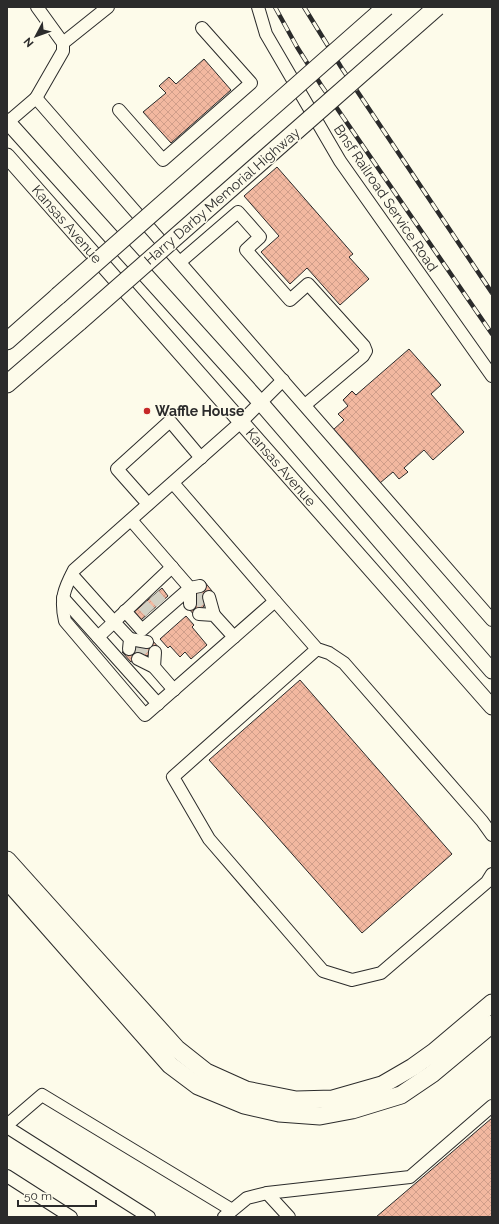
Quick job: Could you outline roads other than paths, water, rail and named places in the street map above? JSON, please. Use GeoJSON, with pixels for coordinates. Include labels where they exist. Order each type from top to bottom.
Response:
{"type":"FeatureCollection","features":[{"type":"Feature","properties":{"kind":"highway"},"geometry":{"type":"LineString","coordinates":[[7,341],[386,7]]}},
{"type":"Feature","properties":{"kind":"highway","name":"Harry Darby Memorial Highway"},"geometry":{"type":"LineString","coordinates":[[7,384],[437,7]]}},
{"type":"Feature","properties":{"kind":"highway"},"geometry":{"type":"LineString","coordinates":[[7,860],[177,1049],[206,1072],[246,1090],[296,1100],[333,1099],[382,1085],[412,1068],[434,1052],[492,1003]]}},
{"type":"Feature","properties":{"kind":"highway"},"geometry":{"type":"LineString","coordinates":[[7,880],[170,1066],[198,1086],[244,1105],[279,1113],[320,1116],[352,1110],[401,1094],[432,1074],[492,1024]]}},
{"type":"Feature","properties":{"kind":"main road","name":"Kansas Avenue"},"geometry":{"type":"LineString","coordinates":[[7,122],[260,402],[492,671]]}},
{"type":"Feature","properties":{"kind":"main road","name":"Kansas Avenue"},"geometry":{"type":"LineString","coordinates":[[7,156],[492,707]]}},
{"type":"Feature","properties":{"kind":"street"},"geometry":{"type":"LineString","coordinates":[[7,122],[36,98],[63,52],[63,43],[37,7]]}},
{"type":"Feature","properties":{"kind":"street"},"geometry":{"type":"LineString","coordinates":[[63,43],[95,11],[108,7]]}},
{"type":"Feature","properties":{"kind":"street","name":"Bnsf Railroad Service Road"},"geometry":{"type":"LineString","coordinates":[[258,7],[266,34],[340,161],[492,376]]}},
{"type":"Feature","properties":{"kind":"street"},"geometry":{"type":"LineString","coordinates":[[119,110],[163,160],[251,83],[202,28]]}},
{"type":"Feature","properties":{"kind":"street"},"geometry":{"type":"LineString","coordinates":[[36,98],[492,620]]}},
{"type":"Feature","properties":{"kind":"street"},"geometry":{"type":"LineString","coordinates":[[180,262],[238,212],[260,238],[246,250],[290,300],[308,284],[364,346],[366,351],[363,356],[305,405]]}},
{"type":"Feature","properties":{"kind":"street"},"geometry":{"type":"LineString","coordinates":[[275,601],[146,715],[65,621],[62,607],[64,588],[74,570],[241,422],[283,380]]}},
{"type":"Feature","properties":{"kind":"street"},"geometry":{"type":"LineString","coordinates":[[148,504],[117,468],[170,421],[201,458]]}},
{"type":"Feature","properties":{"kind":"street"},"geometry":{"type":"LineString","coordinates":[[173,483],[317,649],[329,653],[344,663],[482,821],[492,835]]}},
{"type":"Feature","properties":{"kind":"street"},"geometry":{"type":"LineString","coordinates":[[98,637],[126,611],[147,609],[157,599],[194,593],[131,520]]}},
{"type":"Feature","properties":{"kind":"street"},"geometry":{"type":"LineString","coordinates":[[126,611],[142,630],[147,609],[157,599],[172,567]]}},
{"type":"Feature","properties":{"kind":"street"},"geometry":{"type":"LineString","coordinates":[[72,574],[114,622],[136,644]]}},
{"type":"Feature","properties":{"kind":"street"},"geometry":{"type":"LineString","coordinates":[[63,598],[158,704]]}},
{"type":"Feature","properties":{"kind":"street"},"geometry":{"type":"LineString","coordinates":[[214,615],[204,605],[234,637]]}},
{"type":"Feature","properties":{"kind":"street"},"geometry":{"type":"LineString","coordinates":[[317,649],[173,777],[209,839],[324,971],[352,980],[380,973],[486,882],[492,874]]}},
{"type":"Feature","properties":{"kind":"street"},"geometry":{"type":"LineString","coordinates":[[154,667],[146,656],[174,690]]}},
{"type":"Feature","properties":{"kind":"street"},"geometry":{"type":"LineString","coordinates":[[148,1217],[7,1126],[42,1095],[228,1214],[248,1198],[267,1193],[410,1177],[492,1106]]}},
{"type":"Feature","properties":{"kind":"street"},"geometry":{"type":"LineString","coordinates":[[7,1176],[71,1217]]}},
{"type":"Feature","properties":{"kind":"street"},"geometry":{"type":"LineString","coordinates":[[267,1193],[289,1217]]}},
{"type":"Feature","properties":{"kind":"tunnel"},"geometry":{"type":"LineString","coordinates":[[154,595],[161,603]]}},
{"type":"Feature","properties":{"kind":"tunnel"},"geometry":{"type":"LineString","coordinates":[[196,595],[204,605]]}},
{"type":"Feature","properties":{"kind":"tunnel"},"geometry":{"type":"LineString","coordinates":[[143,605],[150,612]]}},
{"type":"Feature","properties":{"kind":"tunnel"},"geometry":{"type":"LineString","coordinates":[[136,646],[145,656]]}},
{"type":"Feature","properties":{"kind":"railway"},"geometry":{"type":"LineString","coordinates":[[275,7],[297,47],[321,85],[492,334]]}},
{"type":"Feature","properties":{"kind":"railway"},"geometry":{"type":"LineString","coordinates":[[304,7],[341,67],[492,293]]}},
{"type":"Feature","properties":{"kind":"place","name":"Waffle House"},"geometry":{"type":"Point","coordinates":[147,411]}}]}
